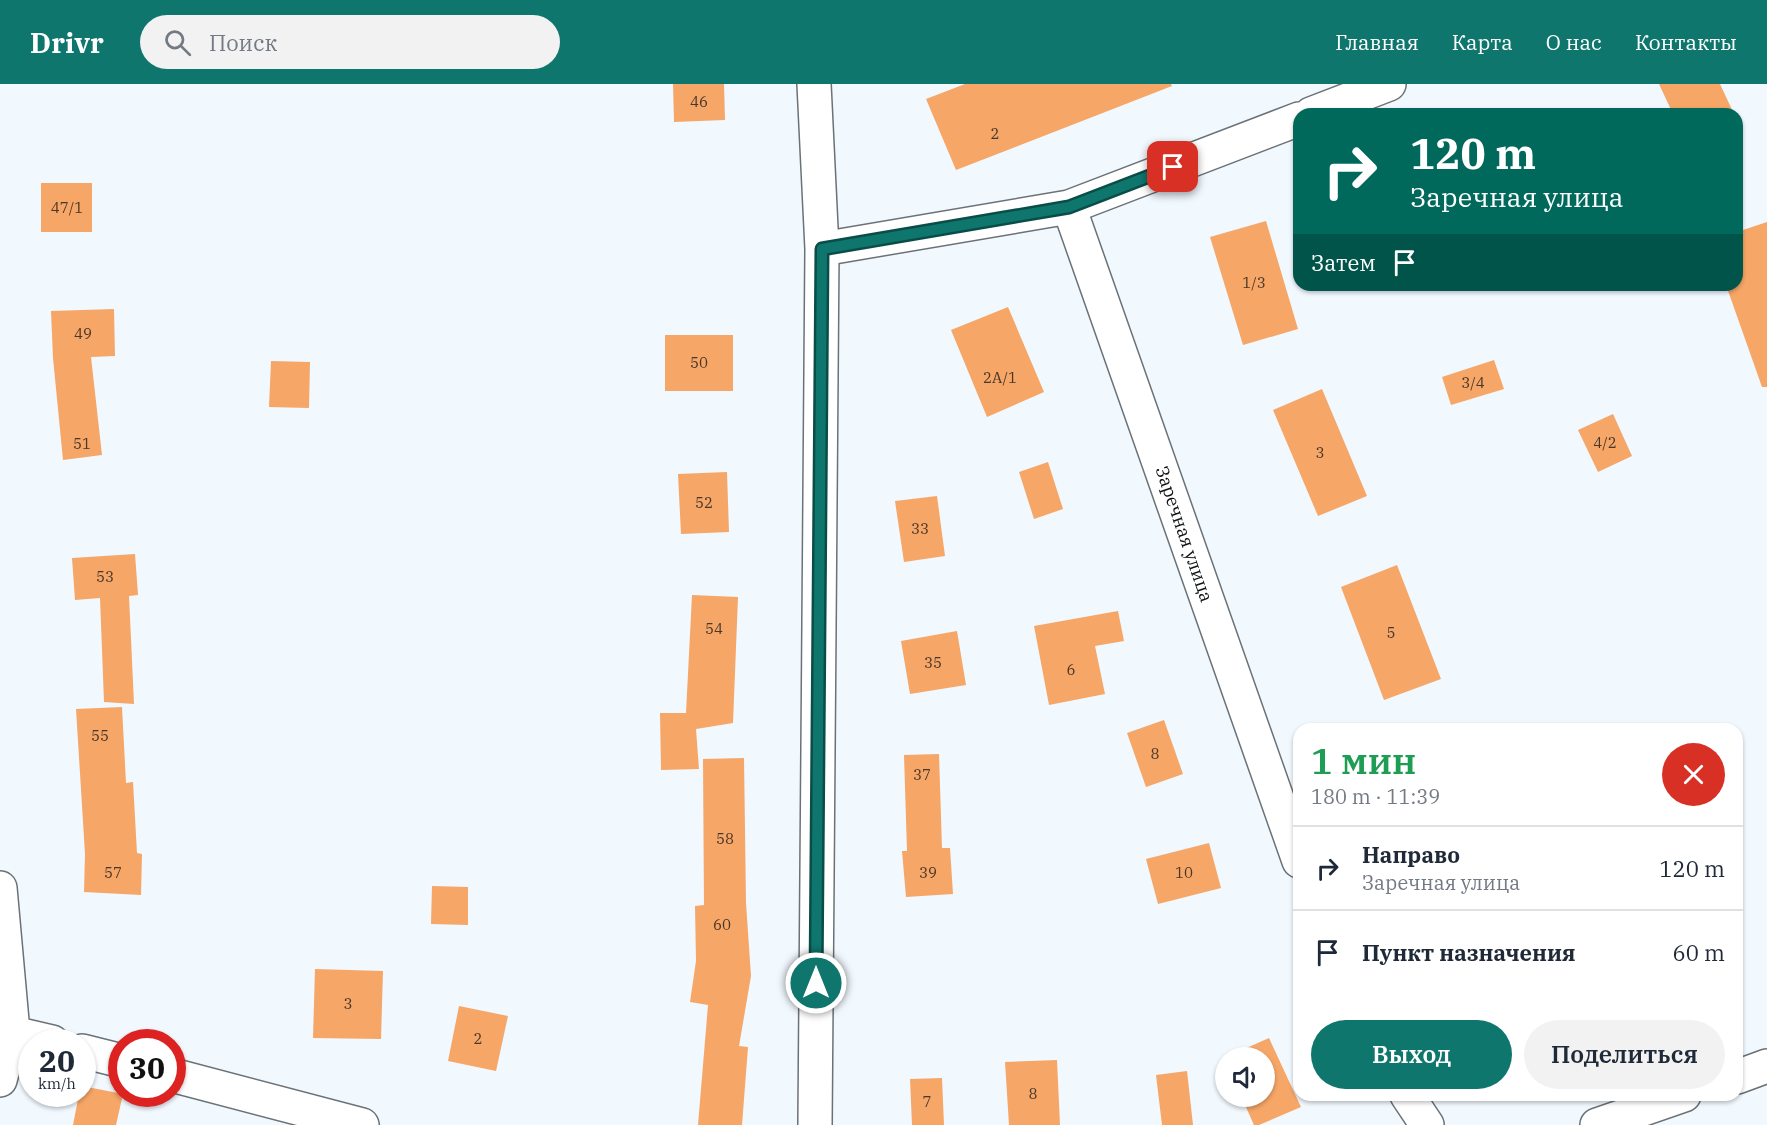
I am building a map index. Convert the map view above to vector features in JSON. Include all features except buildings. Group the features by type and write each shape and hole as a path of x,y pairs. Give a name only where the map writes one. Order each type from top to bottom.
{"street":[{"path":"814,84 822,249 814,1125"},
{"path":"1327,108 1389,84"},
{"path":"822,249 1069,207 1293,120"},
{"name":"Заречная улица","path":"1069,207 1293,844"},
{"path":"0,888 7,1031 0,1080"},
{"path":"1743,1075 1767,1066"},
{"path":"186,1079 362,1125"},
{"path":"1411,1101 1427,1125"},
{"path":"1597,1125 1667,1101"}],"route":[{"path":"816,983 822,249 1069,207 1173,167"}]}
